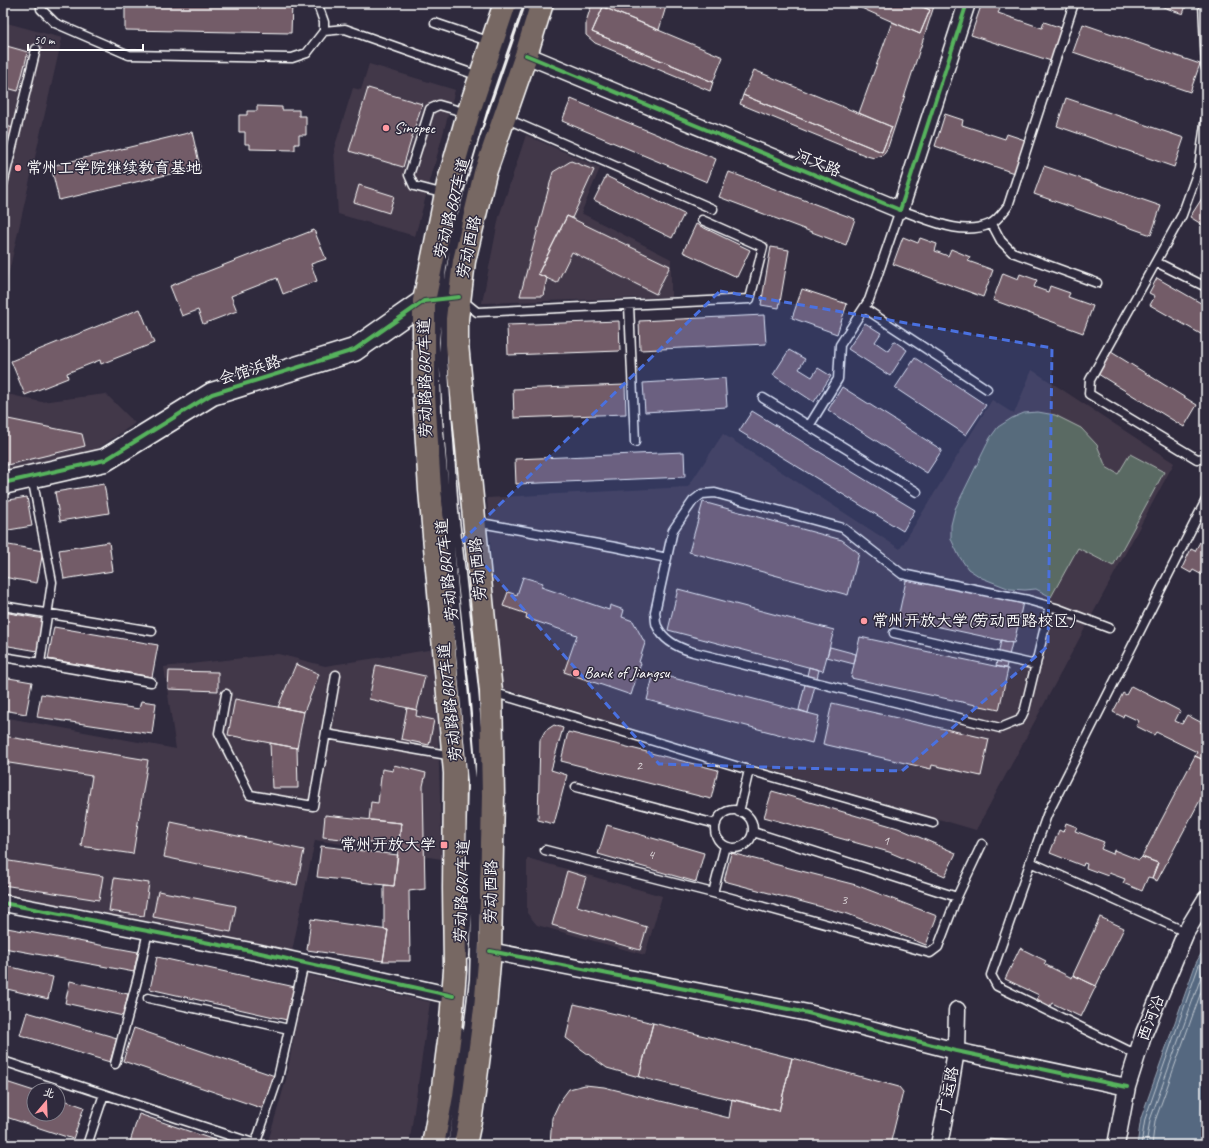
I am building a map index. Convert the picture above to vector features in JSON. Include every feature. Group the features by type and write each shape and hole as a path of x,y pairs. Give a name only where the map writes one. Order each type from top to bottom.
{"main road":[{"name":"劳动西路","path":"433,1145 457,1005 454,888 455,773 443,647 424,395 442,299 446,194 468,114 505,3"},
{"name":"劳动西路","path":"442,299 464,261 485,173 526,55 542,3"},
{"name":"劳动西路","path":"442,299 457,319 457,344 491,692 493,795 490,951 483,1024 466,1145"}],"street":[{"path":"900,210 967,3"},
{"name":"河文路","path":"526,55 900,210"},
{"name":"会馆浜路","path":"3,483 105,460 212,394 354,350 442,299"},
{"name":"西河沿","path":"1116,1145 1126,1087 1144,1033 1186,932 1206,899"},
{"path":"3,903 256,952 304,963 457,1005"},
{"path":"490,951 808,1013 956,1051 1126,1087"},
{"name":"广运路","path":"939,1145 956,1051 957,1010"}],"lane":[{"path":"41,3 41,9 55,23 129,55 292,58 307,53 324,31 324,22 319,8 315,3"},
{"name":"劳动路路BRT车道","path":"465,960 469,896 472,782 437,409 435,342 442,299 442,268 458,192 484,105 520,3"},
{"name":"劳动路BRT车道","path":"452,1145 460,1098 474,979 480,763 474,690 454,511 443,357 442,299 457,231 484,139 531,3"},
{"path":"809,426 838,379 840,345 869,300 900,210 951,227 971,230 992,224 1008,206 1074,3"},
{"path":"1203,3 1206,68"},
{"path":"435,23 491,42"},
{"path":"324,31 345,29 480,77"},
{"path":"3,184 36,49"},
{"path":"446,194 414,186 409,175 430,109 439,105 468,114"},
{"path":"1206,116 1198,173 1182,215 1090,380 1089,394 1197,459 1206,458"},
{"path":"504,118 713,209"},
{"path":"1198,173 1206,177"},
{"path":"442,299 477,312 750,299 763,247 702,220"},
{"path":"992,224 1001,241 1012,252 1097,283"},
{"path":"1156,262 1206,287"},
{"path":"629,305 635,442"},
{"path":"864,308 986,389"},
{"path":"763,398 917,492"},
{"path":"32,477 52,582 40,663"},
{"path":"1050,606 1025,710 1020,720 1000,728 681,648 666,639 657,626 655,612 673,530 693,500 702,494 715,493 843,528 902,574 1028,600 1050,606 1109,628"},
{"path":"1137,1055 997,986 991,975 1047,816 1206,500"},
{"path":"474,522 615,547 667,558"},
{"path":"3,606 152,631"},
{"path":"894,633 1036,665"},
{"path":"3,657 151,682"},
{"path":"226,694 219,733 250,795 313,806 336,675"},
{"path":"491,692 749,770 933,823"},
{"path":"326,734 454,756"},
{"path":"739,812 749,770"},
{"path":"576,787 716,824"},
{"path":"729,811 739,812 746,815 750,820 753,832 751,838 743,846 731,848 720,842 716,836 716,824 718,818 723,814 729,811"},
{"path":"753,832 958,897"},
{"path":"545,850 713,893 930,952 938,947 958,897 982,844"},
{"path":"713,893 725,846"},
{"path":"1030,862 1186,932"},
{"path":"115,1064 138,977 148,931"},
{"path":"3,1061 255,1144 278,1078 304,963"},
{"path":"148,998 289,1029"},
{"path":"444,1145 459,1059 457,1005"},
{"path":"87,1145 104,1094"},
{"path":"3,1142 12,1145"}],"highlighted area":[{"path":"720,291 1052,348 1048,646 902,771 659,764 463,540"}],"shaded area":[{"name":"常州工学院继续教育基地","path":"3,22 62,38 3,298"},
{"path":"369,64 455,90 415,236 338,214 334,149 353,88 361,90"},
{"path":"526,135 600,168 581,213 671,259 671,297 482,303 499,217"},
{"name":"常州开放大学(劳动西路校区)","path":"1032,370 1174,463 976,830 630,728 501,688 487,498 688,487 723,434 900,549 992,400 1014,414"},
{"path":"3,393 41,402 106,394 135,423 96,450 3,471"},
{"path":"435,649 442,859 315,840 292,951 3,894 3,717 176,749 164,667 278,654 325,666"},
{"path":"527,858 662,896 645,955 537,925 527,913"},
{"path":"305,974 430,1002 409,1145 267,1145 286,1080"}],"green space":[{"path":"1038,412 1055,415 1081,428 1097,445 1106,467 1118,474 1130,454 1164,472 1113,566 1078,548 1051,597 1036,589 1010,589 982,578 968,569 959,556 951,539 951,525 955,509 990,438 998,427 1012,418 1024,413"}],"water":[{"path":"1206,945 1206,1145 1137,1145 1141,1118 1196,963"}],"building":[{"path":"125,3 292,3 291,33 125,30"},
{"path":"592,3 667,3 659,30 603,7 592,32 713,82 710,91 595,43 586,35 586,22"},
{"path":"850,3 913,3 930,10 920,34"},
{"path":"913,3 935,3 888,147 883,155 874,158 867,156 740,104 743,95 882,152 892,127 859,113 892,22 920,34 930,10"},
{"path":"982,3 1000,9 998,13 1042,28 1044,22 1062,28 1051,61 971,35"},
{"path":"1152,3 1187,3 1183,14"},
{"path":"603,7 723,57 713,82 592,32"},
{"path":"1083,24 1200,64 1190,92 1073,52"},
{"path":"3,45 28,52 18,91 3,87"},
{"path":"754,70 892,127 882,152 743,95"},
{"name":"Sinopec","path":"368,88 422,104 403,167 349,151"},
{"path":"1066,98 1184,138 1174,167 1057,126"},
{"path":"571,99 716,159 707,182 562,121"},
{"path":"257,106 282,107 282,110 299,110 299,116 306,116 306,135 299,135 299,144 295,144 295,150 250,149 250,144 245,144 245,132 239,132 239,115 247,115 247,111 257,111"},
{"path":"945,114 963,120 962,125 1005,139 1007,134 1025,140 1014,173 935,146"},
{"path":"3,125 13,128 3,170"},
{"path":"192,132 200,167 59,200 51,166"},
{"path":"571,161 594,170 572,218 567,216 538,274 547,278 543,296 520,296 553,172"},
{"path":"1044,166 1161,206 1151,235 1034,194"},
{"path":"729,172 855,219 846,245 719,197"},
{"path":"606,176 684,214 672,238 594,200"},
{"path":"359,185 394,196 389,213 354,202"},
{"path":"1206,192 1206,227 1190,217"},
{"path":"567,216 670,266 656,294 572,252 557,283 538,274"},
{"path":"696,224 750,250 737,277 683,252"},
{"path":"314,230 326,259 311,264 317,281 283,294 277,278 231,296 237,311 203,324 198,310 182,316 170,286"},
{"path":"903,237 918,243 920,238 937,244 935,251 948,256 951,249 970,257 968,261 993,270 983,297 893,264"},
{"path":"771,247 789,250 779,308 761,305"},
{"path":"1003,273 1018,279 1020,274 1037,280 1034,287 1048,292 1050,286 1070,293 1068,297 1093,306 1083,333 993,300"},
{"path":"1157,278 1206,306 1206,337 1150,305 1155,296 1149,293"},
{"path":"802,289 847,304 837,334 792,318"},
{"path":"140,309 154,343 101,364 100,360 67,373 68,378 25,395 11,361"},
{"path":"764,315 766,344 640,350 639,321"},
{"path":"619,321 620,351 508,355 507,325"},
{"path":"865,323 881,333 875,342 888,351 894,341 907,350 890,376 848,349"},
{"path":"789,350 805,359 799,369 812,377 818,368 831,376 814,402 773,375"},
{"path":"1111,352 1197,405 1184,427 1098,374"},
{"path":"915,358 986,405 966,435 895,388"},
{"path":"725,378 727,407 645,412 643,383"},
{"path":"625,385 626,414 514,418 513,389"},
{"path":"842,387 942,450 927,473 828,410"},
{"path":"752,411 915,510 903,531 739,431"},
{"path":"3,418 82,434 85,446 3,466"},
{"path":"684,452 685,477 516,484 515,459"},
{"path":"104,484 109,513 60,521 55,492"},
{"path":"27,497 32,526 3,531 3,501"},
{"path":"703,502 842,540 859,553 848,595 689,552"},
{"path":"109,542 113,571 64,579 59,550"},
{"path":"1200,542 1206,545 1206,577 1193,570 1191,573 1182,568 1191,549 1195,551"},
{"path":"3,544 43,551 37,583 3,577"},
{"path":"907,576 1023,602 1014,643 898,618"},
{"path":"523,577 543,583 541,587 609,610 610,605 624,610 622,617 633,621 645,643 639,662 641,663 631,695 564,672 577,635 526,618 527,614 503,606 508,592 517,595"},
{"path":"678,589 834,630 823,671 668,630"},
{"path":"3,612 43,619 38,651 3,645"},
{"path":"54,627 158,645 152,677 48,659"},
{"path":"860,637 1008,669 999,710 851,678"},
{"path":"1001,640 1012,643 1006,668 996,666"},
{"path":"830,647 856,654 854,664 827,657"},
{"path":"296,664 319,674 304,712 278,707"},
{"path":"376,665 425,676 417,710 369,699"},
{"path":"809,667 819,670 808,713 799,710"},
{"path":"169,671 218,672 218,691 168,689"},
{"path":"654,673 819,716 812,743 647,700"},
{"path":"3,677 32,682 26,714 3,710"},
{"path":"1131,686 1180,711 1175,721 1182,724 1187,715 1206,725 1206,761 1195,756 1197,752 1156,732 1154,735 1136,726 1139,721 1124,714 1123,717 1113,712 1123,693 1126,695"},
{"path":"41,694 139,709 141,701 156,703 152,734 37,717"},
{"path":"235,699 304,712 297,748 228,735"},
{"path":"832,703 989,739 981,776 932,765 931,769 823,744"},
{"path":"407,708 417,710 416,716 434,720 429,745 401,739"},
{"path":"554,725 563,728 551,770 567,775 554,824 538,820 540,740 545,731"},
{"path":"568,732 718,770 711,799 561,761"},
{"path":"3,736 148,760 133,854 81,846 92,776 3,762"},
{"path":"270,743 297,748 298,788 272,788"},
{"path":"1195,756 1206,761 1206,789 1157,881 1152,878 1158,863 1142,857"},
{"path":"394,765 426,773 423,786 425,889 409,891 410,961 383,961 388,930 384,930 384,885 394,886 401,823 369,820 371,802 378,803 382,769 393,771"},
{"path":"772,791 898,828 956,853 945,876 889,852 764,817"},
{"path":"325,815 401,823 399,845 323,837"},
{"path":"171,822 304,850 297,885 164,857"},
{"path":"1066,823 1077,827 1075,831 1104,842 1101,849 1113,854 1114,850 1139,860 1142,857 1158,863 1152,878 1148,877 1142,891 1123,883 1125,879 1109,873 1108,876 1086,868 1087,864 1084,863 1083,866 1050,853 1059,830 1063,832"},
{"path":"607,825 704,853 696,882 598,854"},
{"path":"321,846 398,855 394,886 317,877"},
{"path":"731,853 856,885 937,916 926,945 848,914 724,881"},
{"path":"3,860 103,876 99,900 3,885"},
{"path":"567,871 586,877 577,906 647,927 640,950 552,925"},
{"path":"114,878 149,883 144,916 109,911"},
{"path":"158,891 236,906 231,932 153,917"},
{"path":"1100,917 1124,928 1096,986 1073,975"},
{"path":"311,919 388,930 383,961 307,950"},
{"path":"7,928 138,952 134,972 4,948"},
{"path":"1020,948 1046,961 1044,964 1072,978 1073,975 1096,986 1081,1017 1052,1003 1050,1006 1037,999 1039,995 1005,979"},
{"path":"157,957 295,987 287,1020 150,989"},
{"path":"3,965 53,977 48,999 3,988"},
{"path":"70,981 128,994 123,1016 65,1003"},
{"path":"574,1004 653,1023 639,1077 607,1068 566,1038"},
{"path":"27,1012 117,1038 110,1062 20,1035"},
{"path":"653,1023 792,1058 779,1111 639,1077"},
{"path":"134,1028 275,1076 264,1109 123,1061"},
{"path":"792,1058 899,1087 903,1092 890,1145 550,1145 552,1118 560,1101 569,1089 585,1085 604,1087 729,1118 732,1099 779,1111"},
{"path":"3,1081 26,1088 26,1122 66,1122 66,1101 84,1107 73,1139 3,1116"},
{"path":"139,1114 229,1145 129,1145"},
{"path":"986,1139 1003,1140 1023,1145 977,1145"}],"ferry route":[{"path":"1198,1145 1206,1118"}],"cycle path":[{"path":"526,55 900,210 967,3"},
{"path":"3,483 105,460 212,394 354,350 424,301 459,297"},
{"path":"3,903 256,952 453,996"},
{"path":"490,951 808,1013 956,1051 1127,1087"}],"place":[{"name":"Sinopec","path":"386,128"},
{"name":"常州工学院继续教育基地","path":"18,168"},
{"name":"常州开放大学(劳动西路校区)","path":"864,621"},
{"name":"Bank of Jiangsu","path":"576,673"},
{"name":"常州开放大学","path":"444,845"}]}
